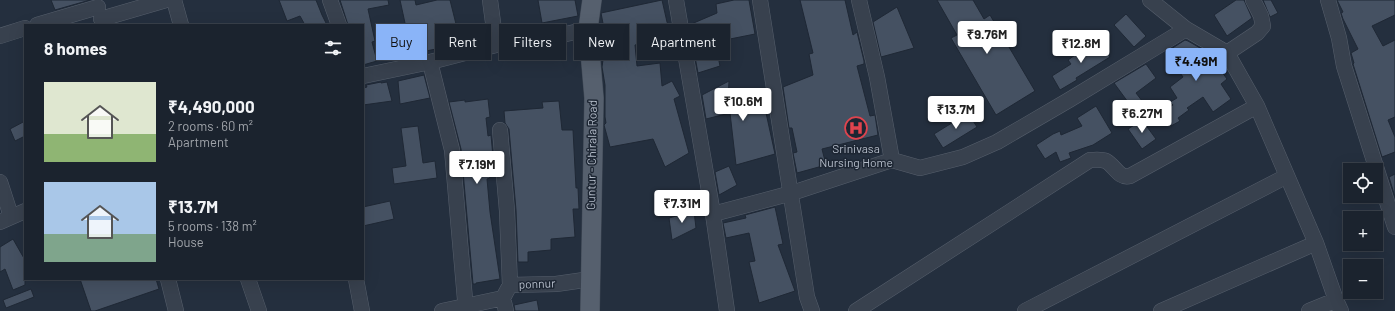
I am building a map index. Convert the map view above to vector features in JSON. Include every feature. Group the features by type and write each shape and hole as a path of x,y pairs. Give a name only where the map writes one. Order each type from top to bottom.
{"main road":[{"name":"Guntur - Chirala Road","path":"589,24 592,0"},
{"name":"Guntur - Chirala Road","path":"590,311 594,98 591,60"}],"street":[{"path":"42,24 166,0"},
{"path":"174,0 181,24"},
{"path":"330,0 339,24"},
{"path":"490,0 496,45"},
{"path":"676,0 713,214 727,311"},
{"path":"760,0 792,193 807,297 812,311"},
{"path":"859,0 877,77 892,160"},
{"path":"1150,0 1186,29 1227,53 1257,106 1286,176 1316,242 1338,305 1309,311"},
{"path":"1227,53 1257,33 1263,26 1263,22 1253,0"},
{"path":"1328,0 1344,66 1395,228"},
{"path":"0,36 24,28"},
{"path":"713,214 792,193 892,160 920,168 963,157 997,142 1186,29"},
{"path":"364,76 430,62 496,45 531,42 574,32"},
{"path":"430,62 452,150 466,308"},
{"path":"856,311 1090,160 1098,159 1106,161 1122,176 1130,176 1257,106"},
{"path":"500,130 507,211 506,298"},
{"path":"1025,311 1286,176"},
{"path":"0,182 12,216"},
{"path":"1161,311 1316,242"},
{"name":"ponnur","path":"442,311 466,308 556,284 591,279"},
{"path":"168,280 176,311"},
{"path":"248,280 260,311"},
{"path":"356,280 362,311"}],"building":[{"path":"51,0 90,0 55,10"},
{"path":"279,0 316,0 326,24 304,24 300,16 287,21"},
{"path":"340,0 388,0 389,5 368,9 375,41 372,42 377,61 364,65 364,24 348,24"},
{"path":"400,0 415,0 416,5 437,0 450,0 456,24 435,24 435,49 427,51 427,24 405,24"},
{"path":"538,0 575,0 578,16 542,23"},
{"path":"662,0 668,24 637,24 637,44 635,45 637,66 660,63 662,86 672,81 680,96 674,99 689,153 665,167 653,139 610,147 604,125 606,123 605,85 602,67 603,60 629,60 629,24 603,24 601,13"},
{"path":"734,0 749,0 755,34 730,39 730,24 691,24 717,13 716,4"},
{"path":"800,0 845,0 853,35 857,32 864,64 857,66 870,116 875,115 878,135 822,149 826,165 797,173 793,153 797,152 792,128 789,128 783,87 813,75 809,54 813,53"},
{"path":"937,0 973,0 984,19 990,15 1035,91 996,115 951,38 957,35"},
{"path":"1236,0 1244,0 1252,18 1227,36 1214,15"},
{"path":"1263,0 1271,0 1278,13 1270,17"},
{"path":"1337,0 1395,0 1395,15 1372,26 1383,46 1395,40 1395,117 1388,120 1395,137 1395,152 1382,157 1353,64 1351,53 1358,49 1343,19 1341,13 1343,12"},
{"path":"897,7 914,48 881,57 873,22"},
{"path":"1126,14 1146,36 1134,47 1114,25"},
{"path":"1098,39 1110,57 1076,78 1077,80 1060,90 1052,76 1071,64 1068,60"},
{"path":"1185,40 1214,56 1212,58 1227,79 1221,84 1231,99 1213,112 1203,97 1187,108 1189,110 1178,118 1180,121 1171,126 1162,111 1173,105 1170,102 1177,98 1170,87 1183,77 1178,70 1182,67 1171,49"},
{"path":"696,60 719,60 720,66 698,73"},
{"path":"1146,64 1156,78 1136,93 1146,106 1136,113 1114,83"},
{"path":"424,75 430,98 400,104 398,81"},
{"path":"729,81 728,100 761,90 775,154 736,165 730,113 706,119 702,95"},
{"path":"387,82 392,101 364,105 364,88 367,87 366,85"},
{"path":"488,99 490,117 486,118 488,136 491,135 493,157 487,158 490,178 487,179 490,212 500,279 473,284 461,149 449,102 465,100 465,102"},
{"path":"559,101 562,130 573,130 576,188 578,188 579,209 573,209 575,237 551,239 551,250 528,252 528,262 518,262 516,210 509,129 505,123 504,111 543,108 542,102"},
{"path":"1096,106 1112,133 1093,145 1069,153 1071,158 1060,162 1056,152 1045,159 1036,145 1060,131 1061,135 1082,126 1077,118"},
{"path":"968,113 977,127 943,148 934,134"},
{"path":"1142,120 1156,139 1142,149 1128,129"},
{"path":"24,122 24,136 15,141 10,129"},
{"path":"418,126 423,163 435,161 437,178 394,184 392,168 406,166 401,128"},
{"path":"729,166 737,185 719,195 715,172"},
{"path":"1395,174 1395,197 1389,177"},
{"path":"390,201 394,219 364,226 364,207"},
{"path":"775,207 783,244 778,245 795,291 759,303 749,262 755,261 749,233 726,238 723,223 746,218 745,215"},
{"path":"694,211 696,228 672,240 669,218"},
{"path":"13,239 24,258 25,285 13,290 5,269 0,272 0,247"},
{"path":"80,280 156,280 159,289 95,311 91,311"},
{"path":"31,289 34,297 6,308 3,300"},
{"path":"537,300 539,311 515,311 514,305"}],"place":[{"name":"Srinivasa Nursing Home","path":"856,128"}]}
